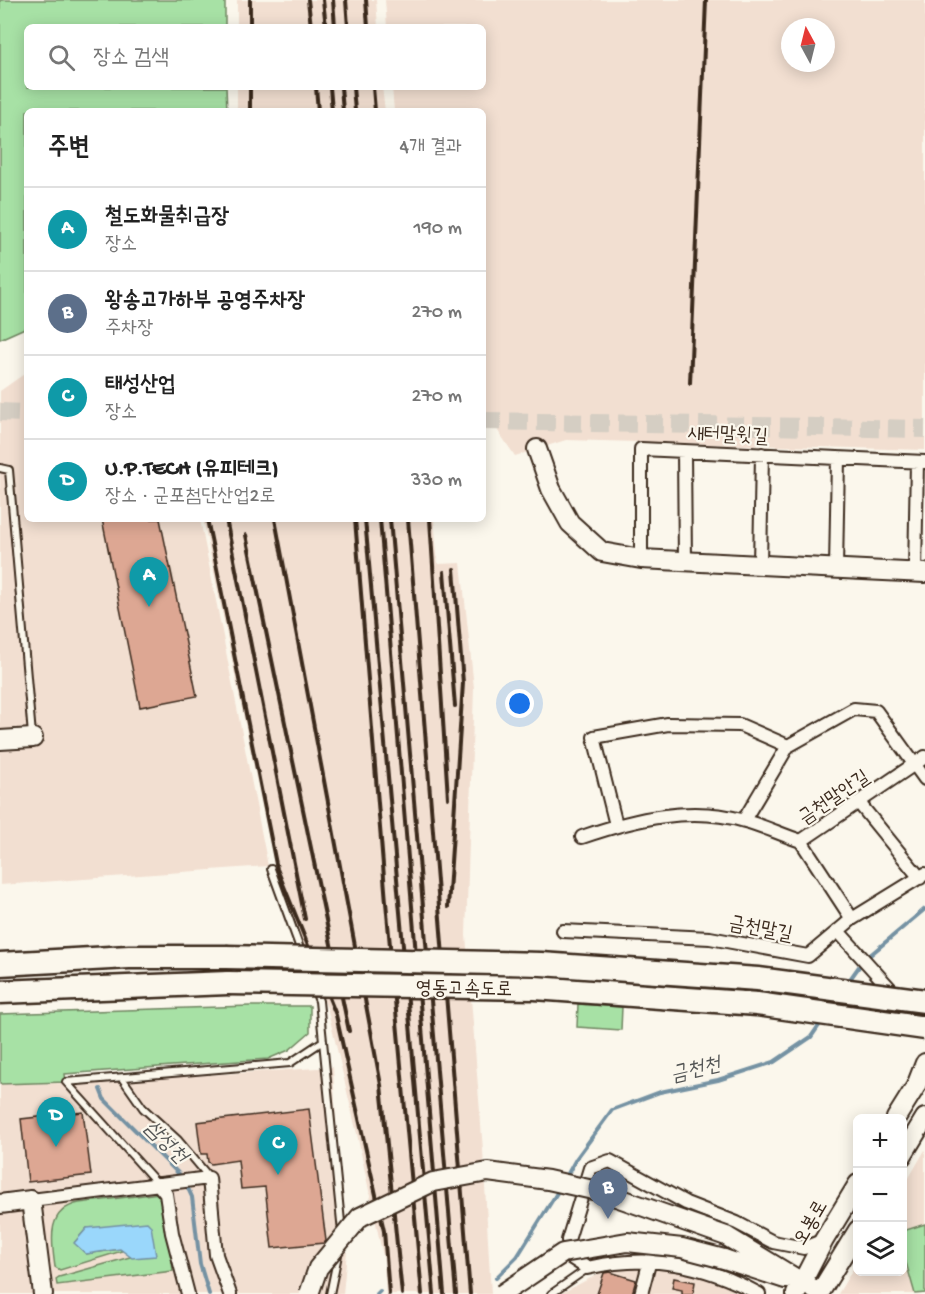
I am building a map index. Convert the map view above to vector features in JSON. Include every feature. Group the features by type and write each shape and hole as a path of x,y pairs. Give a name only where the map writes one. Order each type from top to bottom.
{"highway":[{"name":"영동고속도로","path":"0,964 129,957 541,964 758,979 925,1001"},
{"name":"영동고속도로","path":"0,992 228,984 535,988 757,1004 925,1028"}],"street":[{"path":"537,449 551,489 570,523 602,552 641,559 920,573 921,462"},
{"name":"새터말윗길","path":"641,559 641,449 921,462"},
{"path":"684,451 685,561"},
{"path":"760,565 762,454"},
{"path":"836,569 838,458"},
{"path":"744,820 788,746 854,709 876,711 925,779"},
{"path":"616,825 594,737 668,724 741,725 788,746"},
{"path":"0,740 33,738"},
{"name":"금천말안길","path":"582,837 616,825 648,818 681,814 710,814 744,820 801,841 859,804 925,757"},
{"path":"859,804 922,876"},
{"path":"801,841 852,919"},
{"name":"금천말길","path":"563,931 710,938 808,956 852,919 922,876"},
{"path":"838,932 925,1028"},
{"path":"899,1114 916,1086 925,1063"},
{"path":"907,1149 925,1118"},
{"path":"759,1294 741,1284 679,1264 650,1260 610,1263 587,1268 570,1257 568,1240 590,1168 610,1161 686,1203 737,1223 773,1242 804,1248 824,1240"},
{"path":"309,1294 318,1269 360,1217 433,1182 488,1172 548,1180 602,1192 726,1236 799,1289"},
{"path":"0,1204 209,1178 216,1255 230,1294"},
{"path":"158,1184 166,1194 172,1233 188,1294"},
{"name":"오봉로","path":"799,1289 824,1240 853,1192"},
{"path":"31,1200 43,1294"},
{"path":"502,1294 564,1253 627,1242 682,1248 724,1259 799,1289 819,1294 853,1238"},
{"path":"641,1294 650,1260"}],"lane":[{"path":"0,468 9,470 33,738"},
{"path":"271,869 307,968"},
{"path":"311,979 319,1000 342,1231 330,1294"},
{"path":"158,1184 66,1082 290,1063 323,1041"},
{"path":"122,1078 143,1108 178,1140 209,1178"},
{"path":"551,1294 587,1268"}],"shaded area":[{"path":"237,0 376,0 378,24 237,24"},
{"path":"385,0 925,0 925,450 566,440 515,456 486,413 486,108 394,108 392,90 486,90 486,24 387,24"},
{"path":"237,90 382,90 385,108 237,108"},
{"path":"24,374 24,522 201,522 268,866 0,885 0,391"},
{"path":"204,522 434,522 438,564 461,563 474,688 466,935 483,1150 491,1294 386,1294 384,1261 328,1011 275,869"},
{"path":"333,1067 337,1140 348,1241 343,1294 0,1294 0,1084 78,1083"},
{"path":"925,1150 925,1294 838,1294 853,1269 853,1276 907,1276 907,1181"},
{"path":"654,1266 706,1277 741,1294 560,1294 604,1271"}],"green space":[{"path":"0,0 225,0 225,24 24,24 24,90 226,90 227,108 24,108 24,328 0,339"},
{"path":"578,1004 622,1007 621,1030 577,1027"},
{"path":"310,1006 310,1032 289,1050 268,1059 65,1074 66,1082 0,1084 0,1014"},
{"path":"160,1193 164,1197 173,1271 57,1285 56,1279 59,1277 130,1257 156,1255 87,1228 75,1242 86,1254 120,1249 122,1251 60,1270 55,1267 52,1238 60,1213 79,1203"},
{"path":"925,1224 925,1293 915,1294 907,1266 907,1230"}],"water":[{"path":"147,1222 151,1226 156,1256 132,1258 120,1249 86,1254 74,1243 87,1228"}],"building":[{"path":"103,522 161,522 197,696 140,707"},
{"path":"309,1109 326,1241 272,1248 265,1187 241,1189 238,1160 211,1164 208,1162 207,1154 201,1154 197,1122"},
{"path":"83,1112 91,1175 28,1182 21,1119"},
{"path":"610,1272 636,1280 632,1294 597,1294 604,1273"},
{"path":"674,1278 695,1282 693,1294 682,1294 682,1290 672,1288"}],"waterway":[{"name":"금천천","path":"848,982 863,961 925,909"},
{"name":"금천천","path":"565,1179 576,1159 612,1110 660,1092 718,1080 774,1062 811,1037 822,1021"},
{"name":"삼성천","path":"100,1089 104,1099 182,1177"},
{"name":"삼성천","path":"186,1184 192,1197 200,1264 209,1294"},
{"name":"금천천","path":"496,1278 517,1257 560,1188"},
{"name":"금천천","path":"377,1294 380,1291"}],"tunnel":[{"path":"0,412 24,413"},
{"path":"486,421 925,429"}],"railway":[{"path":"250,0 250,24"},
{"path":"308,0 311,24"},
{"path":"323,0 326,24"},
{"path":"333,0 335,24"},
{"path":"346,0 348,24"},
{"path":"366,0 368,24"},
{"path":"690,383 706,0"},
{"path":"250,90 250,108"},
{"path":"316,90 318,108"},
{"path":"330,90 332,108"},
{"path":"341,90 343,108"},
{"path":"353,90 355,108"},
{"path":"373,90 375,108"},
{"path":"208,522 277,869 336,1015 384,1231 389,1294"},
{"path":"227,522 305,919"},
{"path":"276,522 381,1085 402,1294"},
{"path":"355,522 386,902 422,1294"},
{"path":"365,522 434,1294"},
{"path":"380,522 444,1294"},
{"path":"390,522 456,1294"},
{"path":"408,522 470,1294"},
{"path":"430,522 448,798"},
{"path":"246,535 349,1031"},
{"path":"448,907 463,683 454,569"},
{"path":"444,572 455,706"}],"place":[{"name":"철도화물취급장","path":"149,607"},
{"name":"U.P.TECH (유피테크)","path":"56,1147"},
{"name":"태성산업","path":"278,1175"},
{"name":"왕송고가하부 공영주차장","path":"608,1219"}]}
